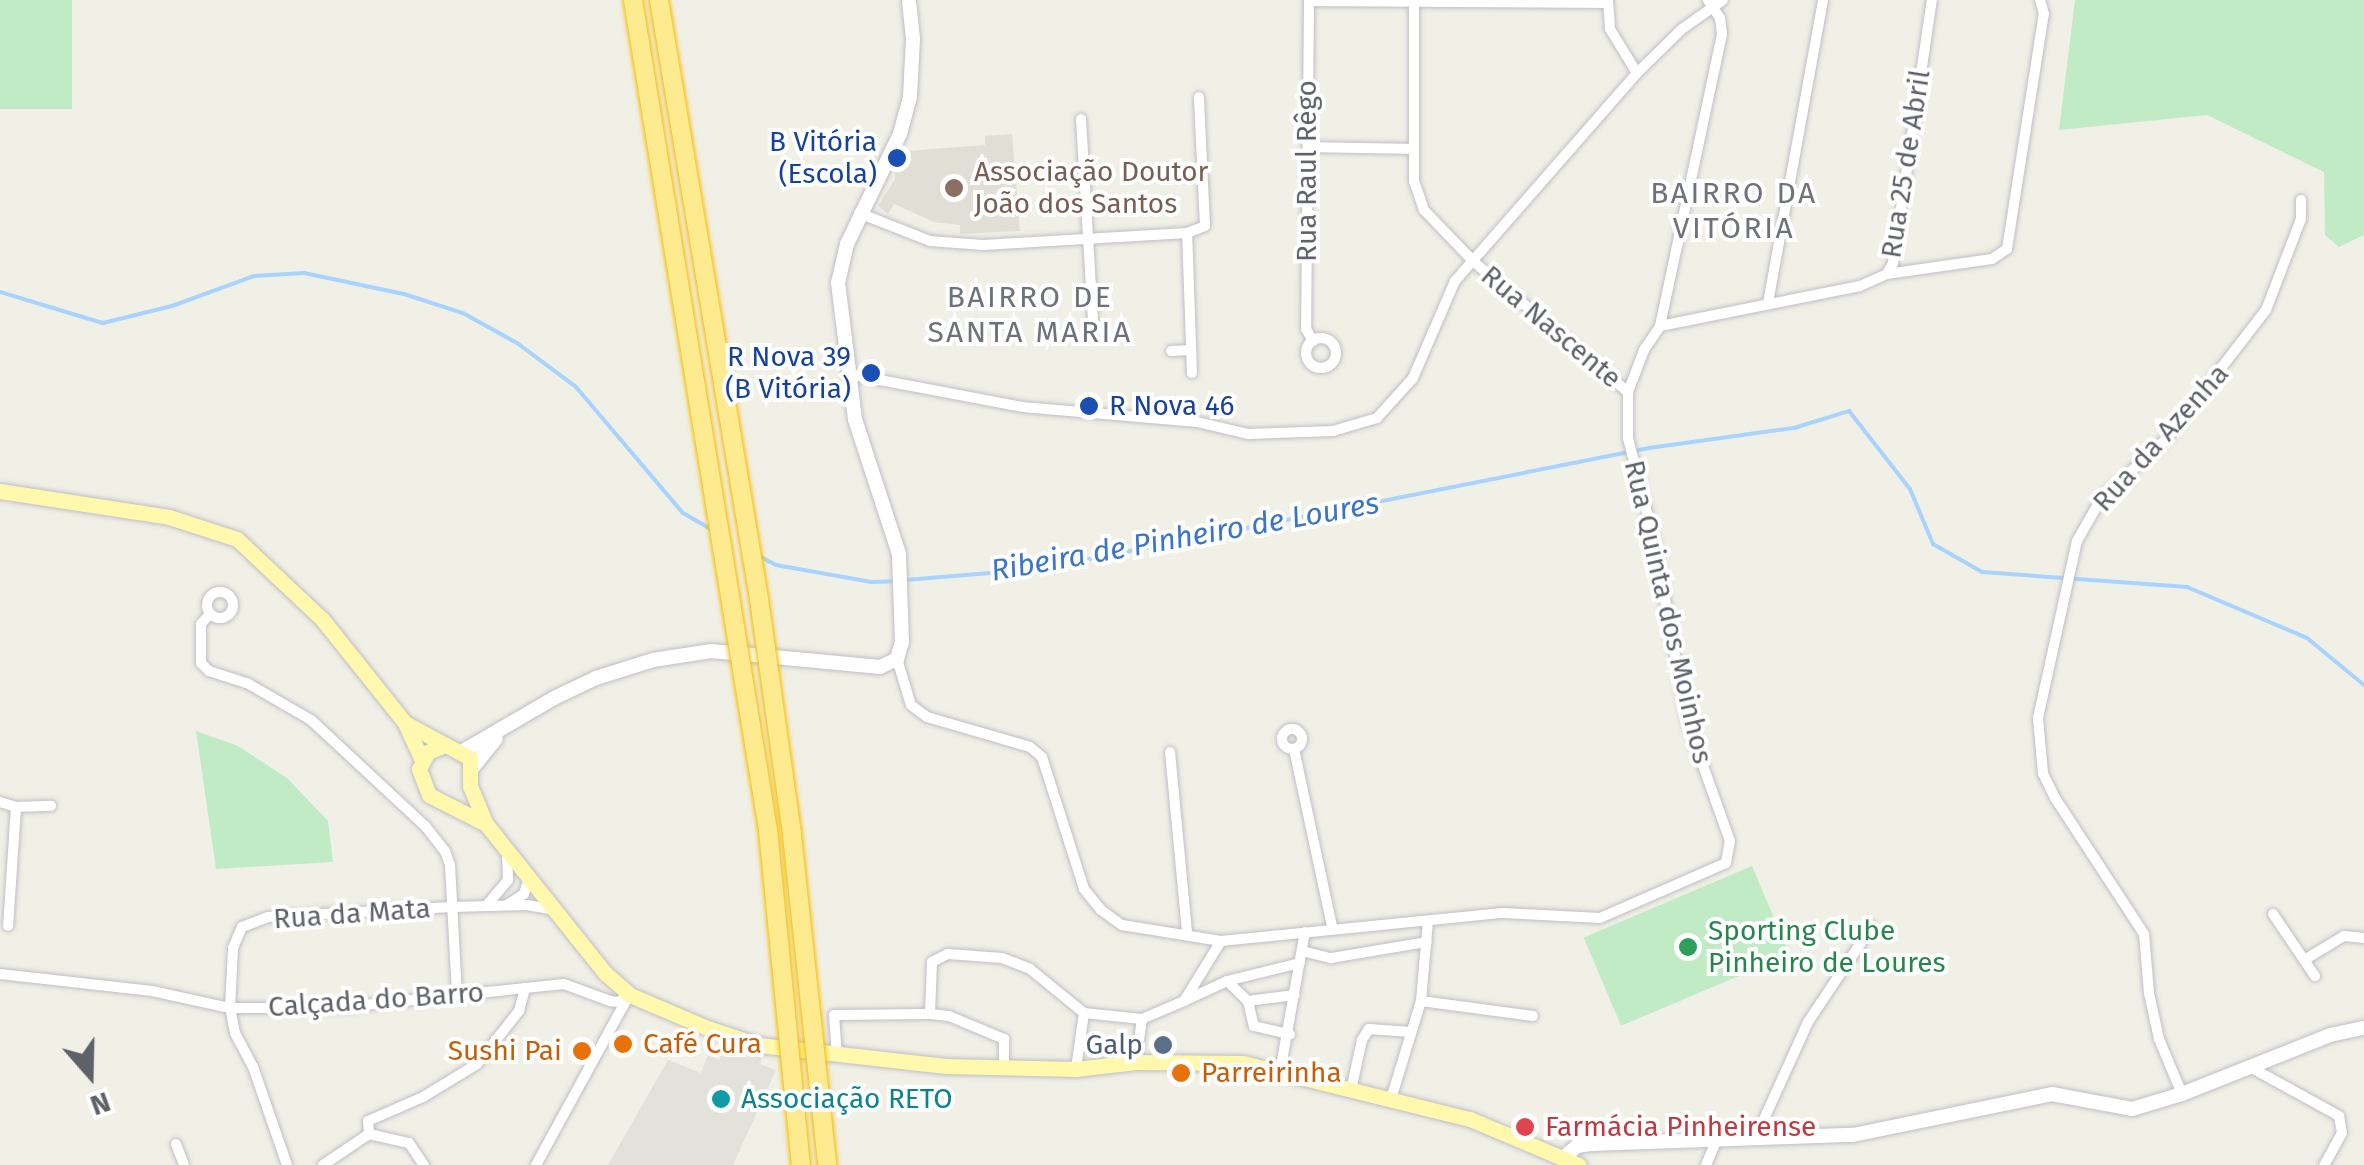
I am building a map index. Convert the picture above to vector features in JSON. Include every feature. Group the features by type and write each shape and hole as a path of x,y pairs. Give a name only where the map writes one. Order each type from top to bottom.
{"highway":[{"path":"633,0 768,830 801,1165"},
{"path":"659,0 764,639 792,835 827,1165"}],"main road":[{"path":"0,491 169,518 237,539 309,605 405,723 422,760 422,788 486,824"},
{"path":"405,723 445,746 463,751 473,767 470,786 486,824 605,973 630,995 741,1039 837,1056 1004,1067 1076,1069 1136,1062 1242,1062 1502,1128 1559,1159"},
{"path":"422,760 445,746"},
{"path":"447,801 470,786"}],"street":[{"path":"909,0 914,39 910,96 900,134 859,212 838,283 856,419 900,565 897,659 910,705 927,717 1030,748 1042,758 1084,889 1101,910 1122,925 1186,932 1221,941 1184,1001"},
{"path":"848,374 1022,408 1197,422 1272,436 1353,428 1376,418 1413,378 1455,281 1637,72 1710,3 1724,0"},
{"path":"1768,303 1823,0"},
{"name":"Rua 25 de Abril","path":"1660,326 1860,286 1886,274 1893,263 1932,0"},
{"path":"1886,274 1992,259 2007,249 2044,14 2040,0"},
{"path":"1309,1 1608,2 1610,30 1637,72"},
{"name":"Rua Raul Rêgo","path":"1309,1 1306,329 1313,341"},
{"name":"Rua Nascente","path":"1414,1 1414,181 1424,210 1474,262 1628,392"},
{"path":"1628,392 1644,350 1660,326 1722,34 1710,3"},
{"path":"859,212 930,241 983,245 1186,233 1206,226 1199,97"},
{"path":"1081,119 1093,323"},
{"path":"1308,147 1413,150"},
{"name":"Rua da Azenha","path":"2182,1094 2159,1039 2149,993 2144,934 2055,798 2043,773 2038,718 2077,541 2101,499 2167,438 2266,310 2301,220 2302,200"},
{"path":"1186,233 1192,373"},
{"path":"1171,351 1191,350"},
{"name":"Rua Quinta dos Moinhos","path":"1221,941 1332,926 1502,913 1600,918 1726,863 1730,842 1687,721 1656,548 1628,438 1628,392"},
{"path":"210,614 202,624 201,663 210,671 259,689 312,720 426,826 450,865 457,995"},
{"path":"463,751 499,734 554,698 596,678 654,660 712,650 880,667 897,659"},
{"path":"473,767 499,734"},
{"path":"1294,749 1332,926"},
{"path":"1170,752 1186,932"},
{"path":"0,802 16,807 51,806"},
{"path":"8,926 16,807"},
{"path":"486,906 508,880 507,849"},
{"path":"506,906 524,894 530,877"},
{"name":"Rua da Mata","path":"230,1008 233,948 242,927 253,920 452,907 556,910"},
{"path":"2274,914 2315,976"},
{"path":"1391,1099 1421,1000 1428,921"},
{"path":"1755,1139 1808,1022 1872,926"},
{"path":"1280,1072 1290,1034 1305,932"},
{"path":"2304,960 2344,936 2364,938"},
{"path":"930,1014 932,962 948,954 1002,958 1030,970 1084,1013 1142,1019 1230,980 1301,957 1331,958 1427,942"},
{"name":"Calçada do Barro","path":"0,974 152,991 230,1008 336,1008 564,984 618,1002 630,995"},
{"path":"1230,980 1248,1002 1254,1026 1290,1034"},
{"path":"369,1134 368,1121 423,1097 477,1064 519,1011 525,988"},
{"path":"536,1165 630,995"},
{"path":"1248,1002 1295,996"},
{"path":"1421,1000 1533,1016"},
{"path":"230,1008 235,1033 254,1066 288,1165"},
{"path":"1076,1069 1084,1013"},
{"path":"837,1056 834,1015 930,1014 950,1016 1004,1039 1004,1067"},
{"path":"1136,1062 1142,1019"},
{"path":"1559,1159 1577,1146 1591,1144 1853,1135 2052,1094 2080,1096 2132,1109 2182,1094 2330,1034 2364,1028"},
{"path":"1351,1090 1362,1040 1369,1029 1412,1032"},
{"path":"2250,1067 2340,1116 2342,1134 2324,1165"},
{"path":"323,1165 369,1134 409,1143 424,1165"},
{"path":"1706,1165 1716,1142"},
{"path":"176,1144 184,1165"}],"shaded area":[{"name":"Associação Doutor João dos Santos","path":"1012,134 1020,231 960,234 960,225 934,222 894,204 888,214 878,206 906,151 985,145 985,136"},
{"path":"724,1045 762,1058 760,1064 776,1070 733,1165 608,1165 668,1060 701,1073 708,1055 719,1060"}],"green space":[{"path":"0,0 72,0 72,109 0,109"},
{"path":"2075,0 2364,0 2364,235 2339,247 2325,235 2324,172 2207,115 2059,130"},
{"path":"196,731 238,746 287,778 328,821 333,862 216,869"},
{"name":"Sporting Clube Pinheiro de Loures","path":"1752,866 1790,954 1621,1026 1584,938"}],"waterway":[{"name":"Ribeira de Pinheiro de Loures","path":"0,292 103,323 172,306 254,276 304,273 404,294 463,313 517,343 576,387 683,513 711,529"},
{"name":"Ribeira de Pinheiro de Loures","path":"905,580 1040,569 1649,448 1794,428 1849,411 1910,489 1933,544 1982,572 2187,587 2307,638 2364,685"},
{"name":"Ribeira de Pinheiro de Loures","path":"759,556 776,565 871,582 896,581"}],"place":[{"name":"B Vitória (Escola)","path":"897,158"},
{"name":"Associação Doutor João dos Santos","path":"954,188"},
{"name":"R Nova 39 (B Vitória)","path":"871,373"},
{"name":"R Nova 46","path":"1089,406"},
{"name":"Sporting Clube Pinheiro de Loures","path":"1688,947"},
{"name":"Café Cura","path":"623,1044"},
{"name":"Galp","path":"1163,1045"},
{"name":"Sushi Pai","path":"582,1051"},
{"name":"Parreirinha","path":"1181,1073"},
{"name":"Associação RETO","path":"721,1099"},
{"name":"Farmácia Pinheirense","path":"1525,1127"}],"district":[{"name":"BAIRRO DA VITÓRIA","path":"1734,210"},
{"name":"BAIRRO DE SANTA MARIA","path":"1030,314"}]}
